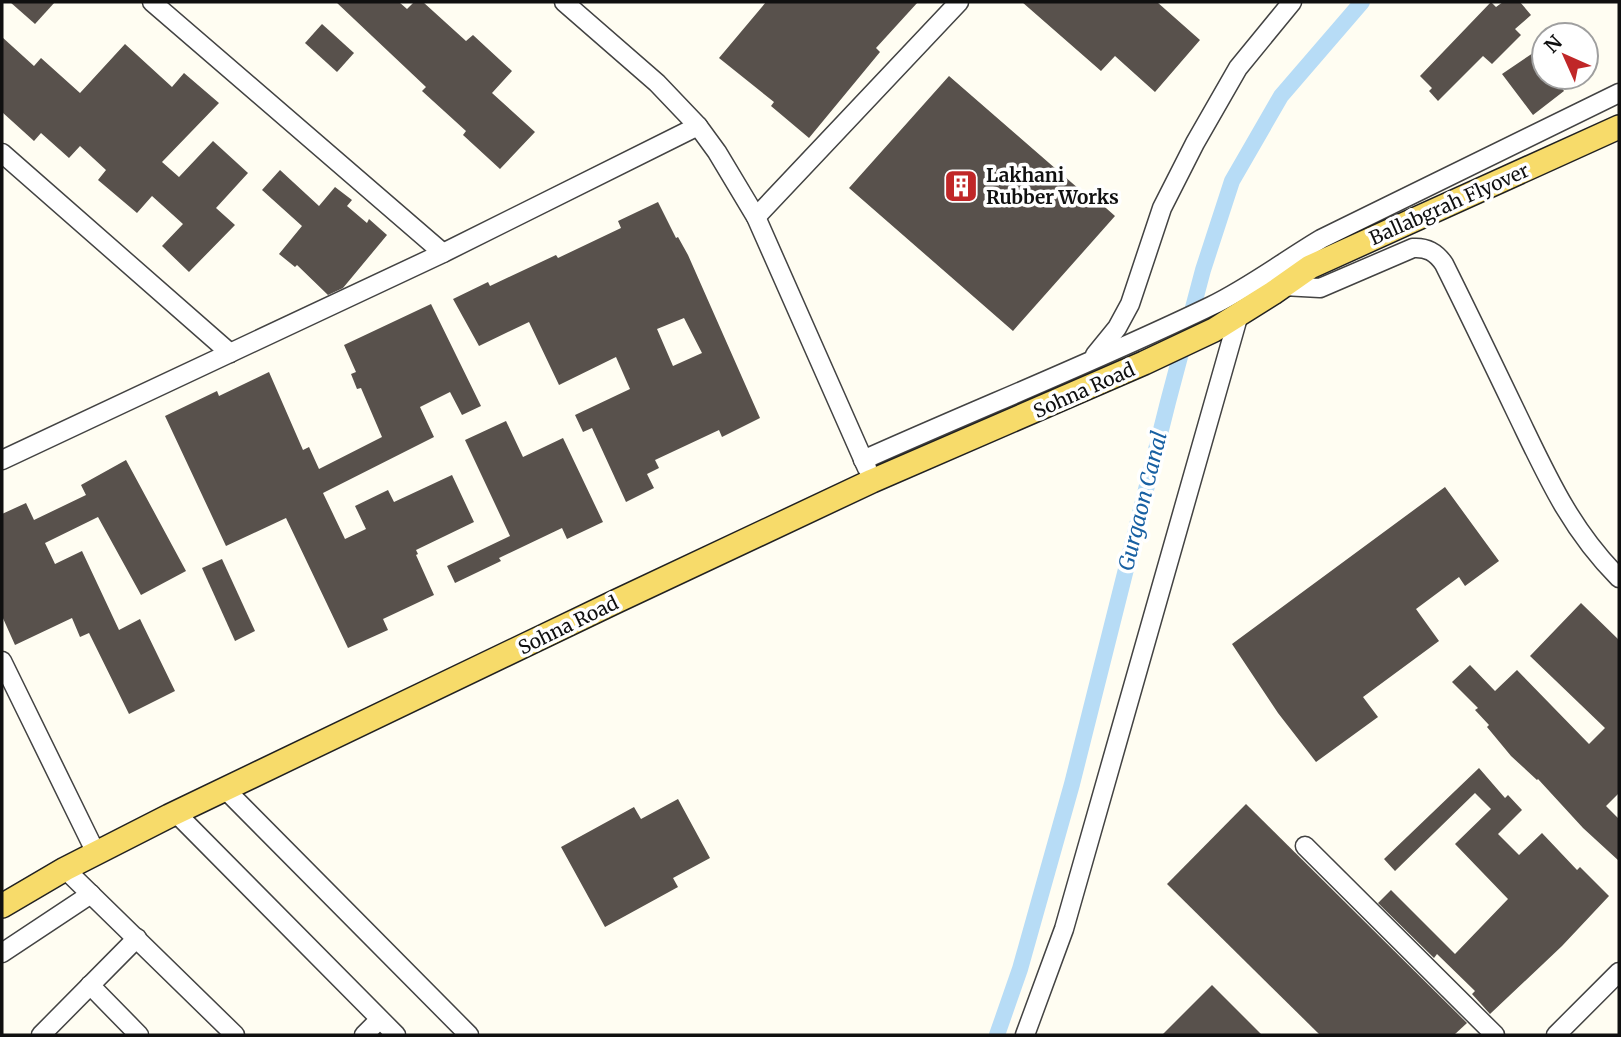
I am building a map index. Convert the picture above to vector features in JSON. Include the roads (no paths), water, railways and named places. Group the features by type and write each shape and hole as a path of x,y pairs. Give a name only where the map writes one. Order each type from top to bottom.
{"main road":[{"name":"Ballabgrah Flyover","path":"1214,330 1239,314 1278,278 1310,267 1619,127"},
{"name":"Sohna Road","path":"2,906 65,869 225,789 872,481 1214,330"}],"street":[{"path":"152,2 443,253"},
{"path":"564,2 657,83 698,126 717,152 756,217 872,481"},
{"path":"756,217 959,2"},
{"path":"1093,358 1117,328 1130,304 1162,208 1195,143 1238,68 1292,2"},
{"path":"1278,278 1290,257 1321,239 1619,93"},
{"path":"2,460 443,253 698,126"},
{"path":"2,153 230,353"},
{"path":"863,460 1278,278 1320,288 1413,248 1423,247 1437,254 1444,264 1551,483 1576,527 1594,553 1619,578"},
{"path":"1024,1035 1064,929 1239,314"},
{"path":"2,661 96,853"},
{"path":"225,789 469,1035"},
{"path":"176,813 396,1035"},
{"path":"1305,846 1495,1035"},
{"path":"65,869 234,1035"},
{"path":"2,953 91,894"},
{"path":"41,1035 137,938"},
{"path":"1556,1035 1619,972"},
{"path":"90,985 139,1035"},
{"path":"364,1035 379,1020"}],"waterway":[{"name":"Gurgaon Canal","path":"997,1035 1020,969 1072,784 1203,270 1232,181 1281,96 1362,2"}],"place":[{"name":"Lakhani Rubber Works","path":"961,186"}]}
